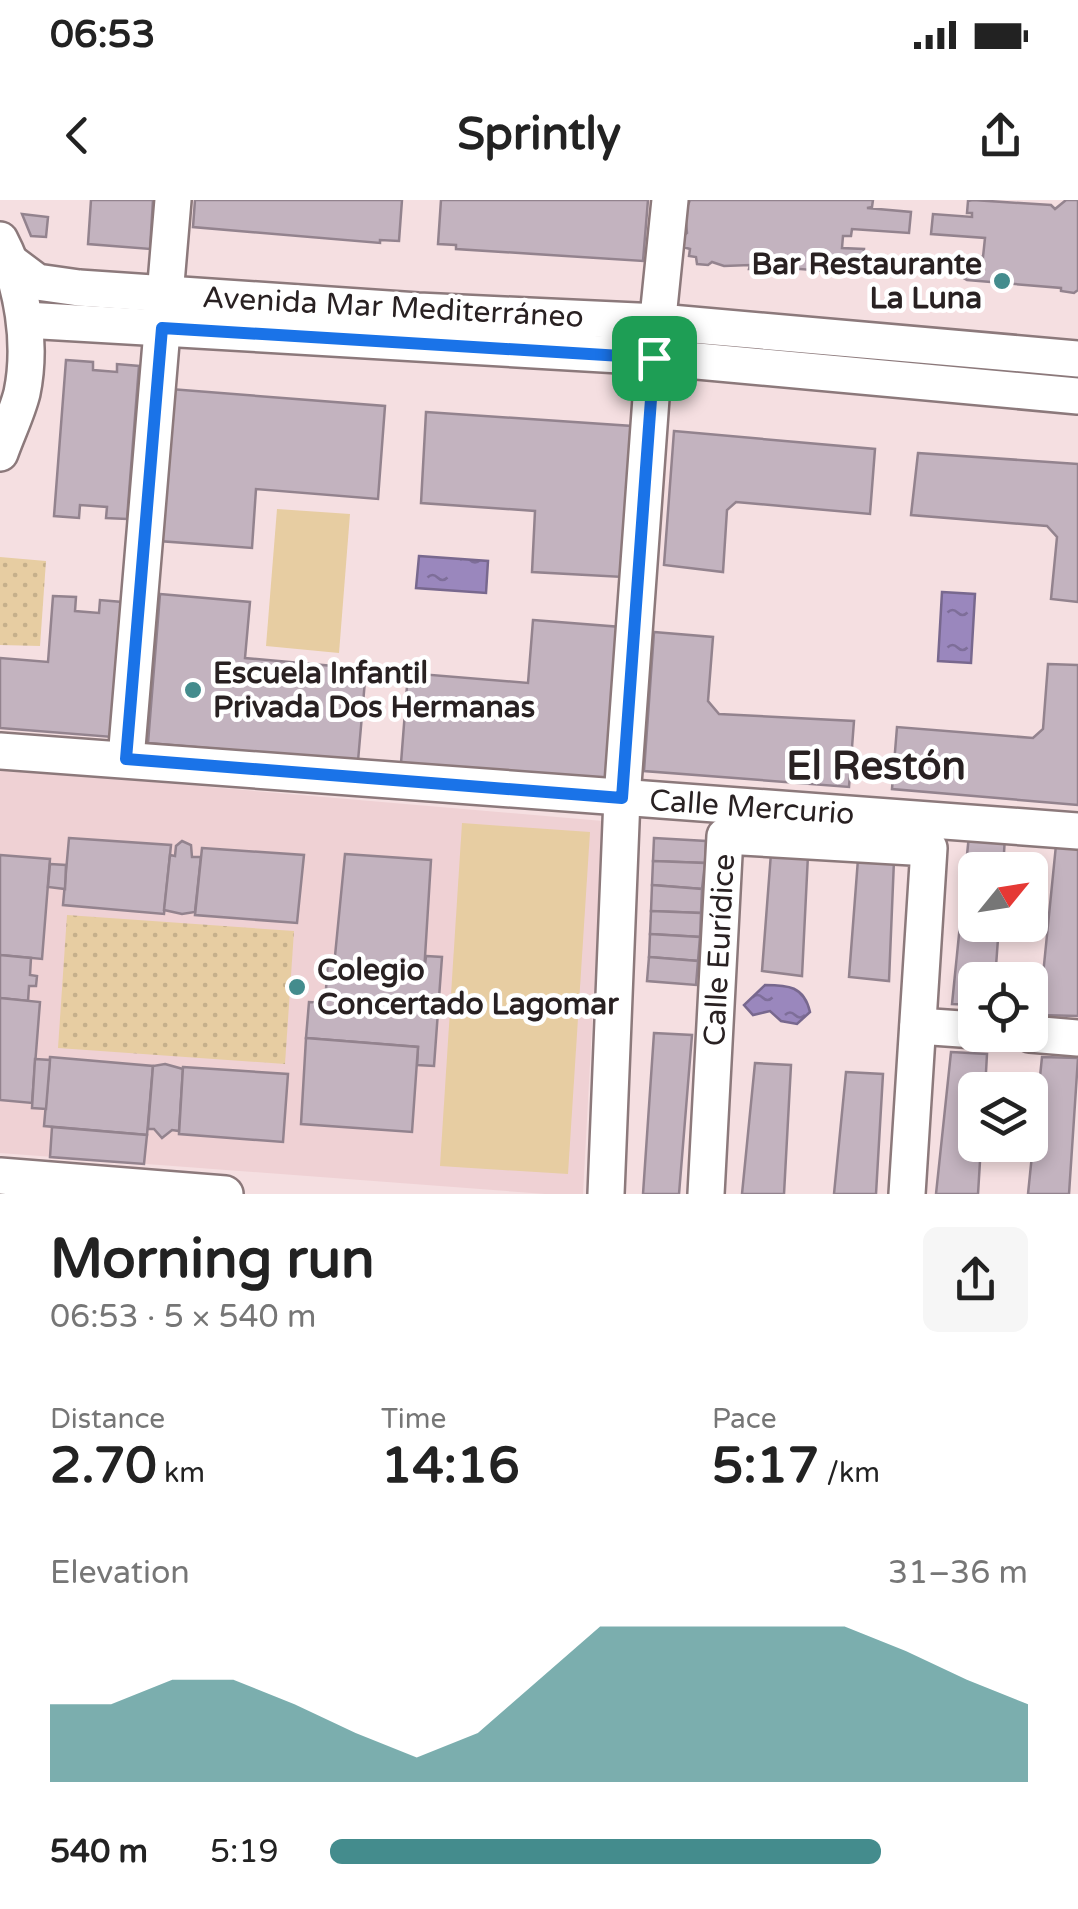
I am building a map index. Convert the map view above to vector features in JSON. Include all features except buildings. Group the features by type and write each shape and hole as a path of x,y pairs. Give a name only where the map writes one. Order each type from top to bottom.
{"street":[{"path":"126,759 173,200"},
{"path":"606,1194 622,798 654,358 670,200"},
{"path":"0,453 22,392 25,320 6,252"},
{"name":"Avenida Mar Mediterráneo","path":"6,252 36,282 163,311 1078,396"},
{"name":"Avenida Mar Mediterráneo","path":"25,320 163,311 418,311 659,322 1078,359"},
{"name":"Calle Mercurio","path":"0,751 622,798 726,821 930,834 1078,831"},
{"name":"Calle Eurídice","path":"706,1194 726,821"},
{"path":"907,1194 930,834"},
{"path":"918,1026 958,1029"},
{"path":"1048,1036 1078,1038"},
{"path":"0,1176 94,1189 225,1194"}],"shaded area":[{"path":"277,509 350,514 339,653 266,646"},
{"path":"0,557 46,561 40,646 0,645"},
{"name":"Colegio Concertado Lagomar","path":"0,769 603,821 583,1194 0,1153"},
{"path":"462,823 590,832 568,1174 440,1166"},
{"path":"67,915 294,931 285,1064 58,1048"}],"water":[{"path":"419,556 488,561 486,593 416,588"},
{"path":"942,592 975,594 971,663 938,661"},
{"path":"765,985 799,992 810,1012 797,1024 781,1021 770,1011 753,1015 744,1005"}],"place":[{"name":"Bar Restaurante La Luna","path":"1002,281"},
{"name":"Escuela Infantil Privada Dos Hermanas","path":"193,690"},
{"name":"Colegio Concertado Lagomar","path":"297,987"}],"district":[{"name":"El Restón","path":"876,765"}],"route":[{"path":"162,328 654,358 622,798 126,759 162,328"}]}
